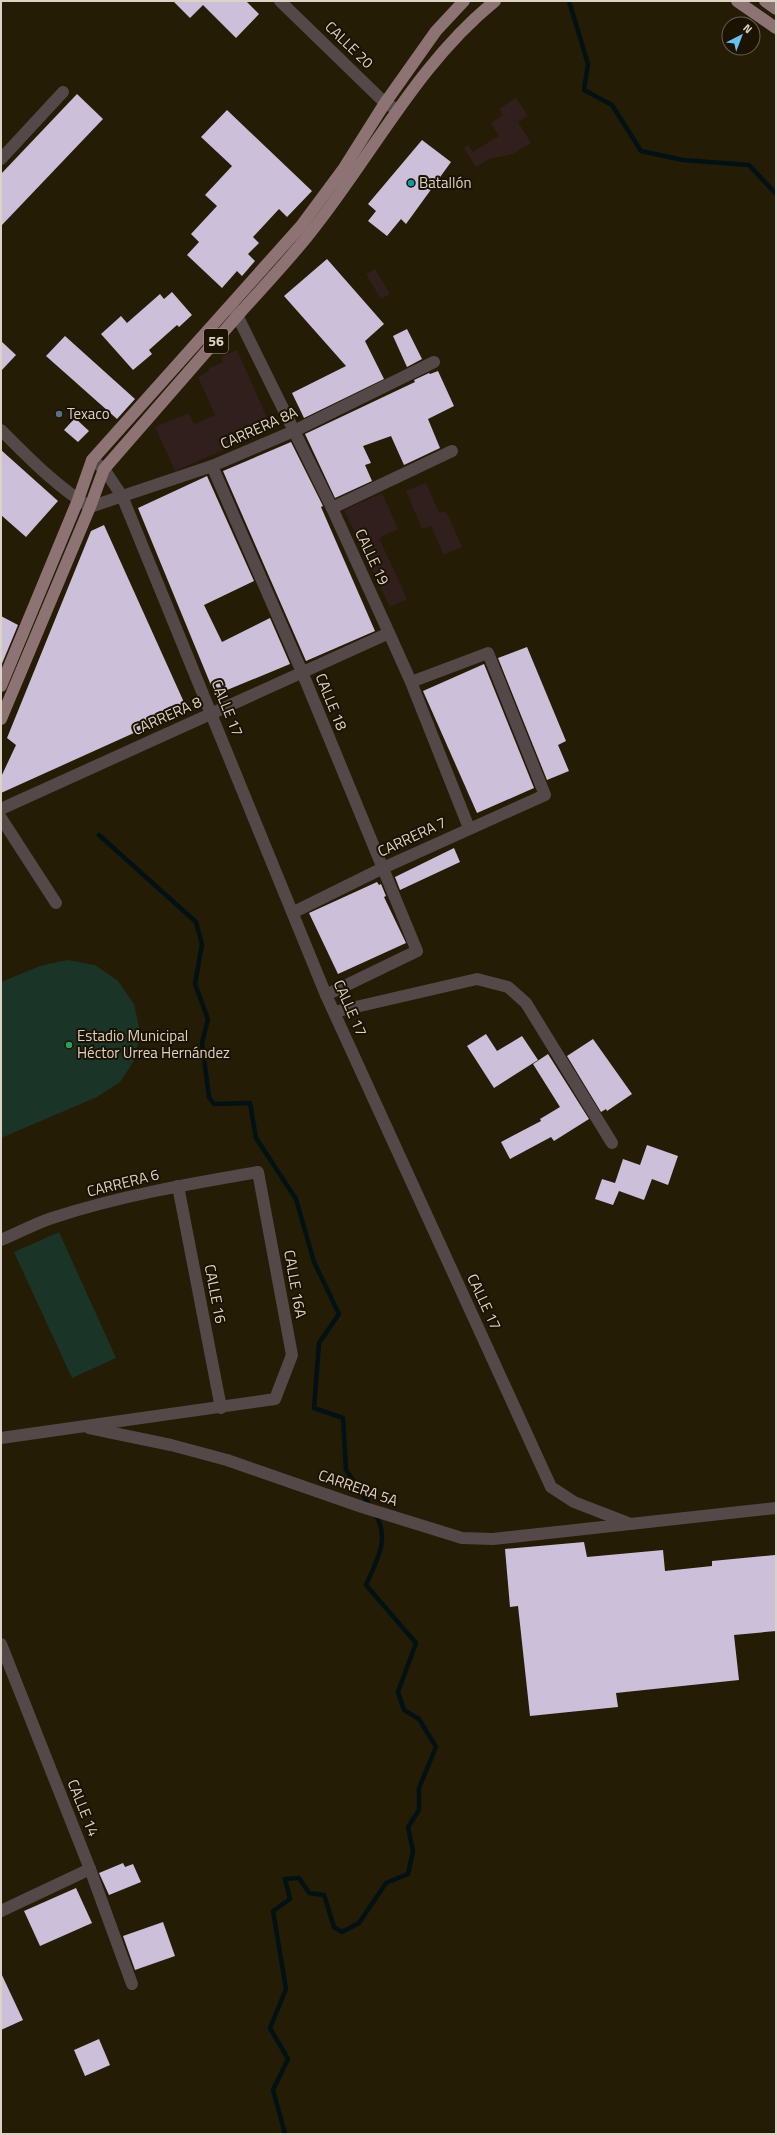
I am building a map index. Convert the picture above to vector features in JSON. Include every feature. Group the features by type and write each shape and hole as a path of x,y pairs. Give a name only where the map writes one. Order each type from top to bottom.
{"main road":[{"name":"56","path":"1,719 90,507 104,468 235,310 301,226 344,168 385,103 436,31 464,1"},
{"name":"56","path":"1,686 78,500 92,460 310,233 353,175 398,110 448,46 477,16 495,1"},
{"path":"737,1 776,28"},
{"path":"765,1 776,9"}],"street":[{"name":"CALLE 20","path":"280,1 385,103 398,110"},
{"path":"1,159 63,92"},
{"name":"CALLE 19","path":"235,310 332,508 389,633 411,682 469,828"},
{"name":"CARRERA 8A","path":"90,507 212,466 294,431 434,362"},
{"path":"1,430 44,471 78,500 90,507"},
{"path":"332,508 452,451"},
{"name":"CALLE 17","path":"92,460 104,468 122,496 294,912 326,994 551,1487 574,1502 631,1524"},
{"name":"CALLE 18","path":"212,466 302,672 417,951 326,994"},
{"name":"CARRERA 8","path":"1,809 389,633"},
{"name":"CARRERA 7","path":"294,912 383,868 545,795 488,653 411,682"},
{"path":"1,818 56,903"},
{"path":"334,1012 477,979 508,987 526,1003 612,1143"},
{"name":"CARRERA 6","path":"1,1240 50,1219 119,1199 178,1186 258,1172"},
{"name":"CALLE 16A","path":"258,1172 292,1355 275,1399"},
{"name":"CALLE 16","path":"178,1186 221,1408"},
{"name":"CARRERA 5A","path":"1,1438 80,1426 221,1408 275,1399"},
{"name":"CARRERA 5A","path":"80,1426 171,1445 227,1460 394,1518 462,1538 493,1538 776,1508"},
{"name":"CALLE 14","path":"1,1644 90,1869 132,1984"},
{"path":"1,1911 90,1869"}],"shaded area":[{"path":"516,98 528,116 518,122 531,143 513,154 489,159 476,167 464,148 468,145 473,152 499,136 491,123 503,115 499,109"},
{"path":"375,269 390,294 381,299 366,274"},
{"path":"237,350 272,429 175,471 155,427 189,413 194,424 215,415 198,377 208,372 209,368 223,362 221,357"},
{"path":"426,483 439,513 446,511 462,547 444,555 431,526 422,529 406,491"},
{"path":"382,493 398,529 379,538 407,599 390,607 344,510"}],"green space":[{"name":"Estadio Municipal Héctor Urrea Hernández","path":"67,960 95,965 118,981 134,1004 140,1031 135,1059 120,1082 97,1097 1,1138 1,982 40,966"},
{"path":"59,1232 116,1358 72,1378 14,1252"}],"building":[{"path":"173,1 246,1 259,14 236,38 203,5 190,18"},
{"path":"77,94 103,119 1,226 1,174"},
{"path":"227,110 312,191 287,217 279,209 253,237 259,243 248,254 255,261 242,276 237,271 222,288 187,255 199,242 191,234 217,206 205,195 232,166 201,137"},
{"name":"Batallón","path":"422,140 451,162 406,224 401,219 387,236 368,221 376,211 368,204"},
{"path":"327,259 384,324 365,341 384,379 304,418 292,393 346,366 284,296"},
{"path":"172,292 192,315 179,327 177,325 149,350 152,354 133,370 101,334 121,316 127,323 160,294 164,299"},
{"path":"407,329 422,359 407,367 393,336"},
{"path":"65,336 135,399 117,419 46,356"},
{"path":"1,341 16,355 1,371"},
{"path":"438,371 454,406 428,419 440,448 404,465 391,436 363,446 371,463 365,465 372,481 335,498 305,434 415,382 414,380 429,373"},
{"path":"75,418 89,431 78,442 64,430"},
{"path":"291,442 323,506 321,507 375,631 306,661 223,471"},
{"path":"1,450 58,501 26,537 1,515"},
{"path":"207,476 254,581 204,605 222,642 270,618 290,664 215,695 138,508"},
{"path":"104,525 187,709 1,793 1,777 16,745 7,738 91,531"},
{"path":"1,616 18,625 1,666"},
{"path":"527,647 566,741 558,745 569,771 547,780 498,658"},
{"path":"484,664 534,788 477,813 423,691"},
{"path":"454,848 460,862 400,890 395,877"},
{"path":"377,882 379,885 381,884 386,896 384,897 406,943 338,974 309,913"},
{"path":"486,1034 497,1051 522,1036 538,1060 494,1088 467,1046"},
{"path":"593,1039 632,1094 607,1111 606,1109 601,1112 567,1056"},
{"path":"548,1054 589,1119 554,1141 551,1137 510,1159 501,1142 541,1121 540,1119 560,1107 533,1064"},
{"path":"647,1145 678,1156 668,1185 652,1179 644,1200 619,1191 613,1205 595,1199 602,1179 615,1183 623,1159 640,1165"},
{"path":"584,1542 587,1557 663,1550 665,1571 712,1566 712,1561 775,1555 776,1631 734,1635 739,1680 616,1693 618,1707 530,1716 518,1606 510,1607 505,1549"},
{"path":"123,1863 125,1867 133,1864 141,1882 109,1895 99,1873"},
{"path":"76,1888 92,1923 40,1946 24,1911"},
{"path":"163,1922 175,1956 135,1970 123,1936"},
{"path":"1,1973 23,2020 1,2030"},
{"path":"99,2039 110,2065 85,2076 74,2050"}],"waterway":[{"path":"569,1 588,64 584,90 612,105 641,151 683,160 749,165 776,194"},
{"path":"99,835 196,922 202,944 195,984 208,1019 202,1043 209,1097 214,1104 250,1103 256,1138 296,1199 314,1262 339,1314 319,1343 314,1408 343,1418 346,1470 370,1506"},
{"path":"285,2134 273,2090 288,2059 270,2028 286,1989 273,1911 290,1899 285,1879 299,1878 309,1893 324,1895 334,1927 342,1932 359,1923 386,1883 408,1874 413,1851 408,1827 419,1810 419,1788 436,1747 419,1719 404,1710 398,1692 416,1643 366,1585 377,1559 382,1541 380,1523 375,1514"}],"place":[{"name":"Batallón","path":"411,183"},
{"name":"Texaco","path":"59,414"},
{"name":"Estadio Municipal Héctor Urrea Hernández","path":"69,1045"}]}
